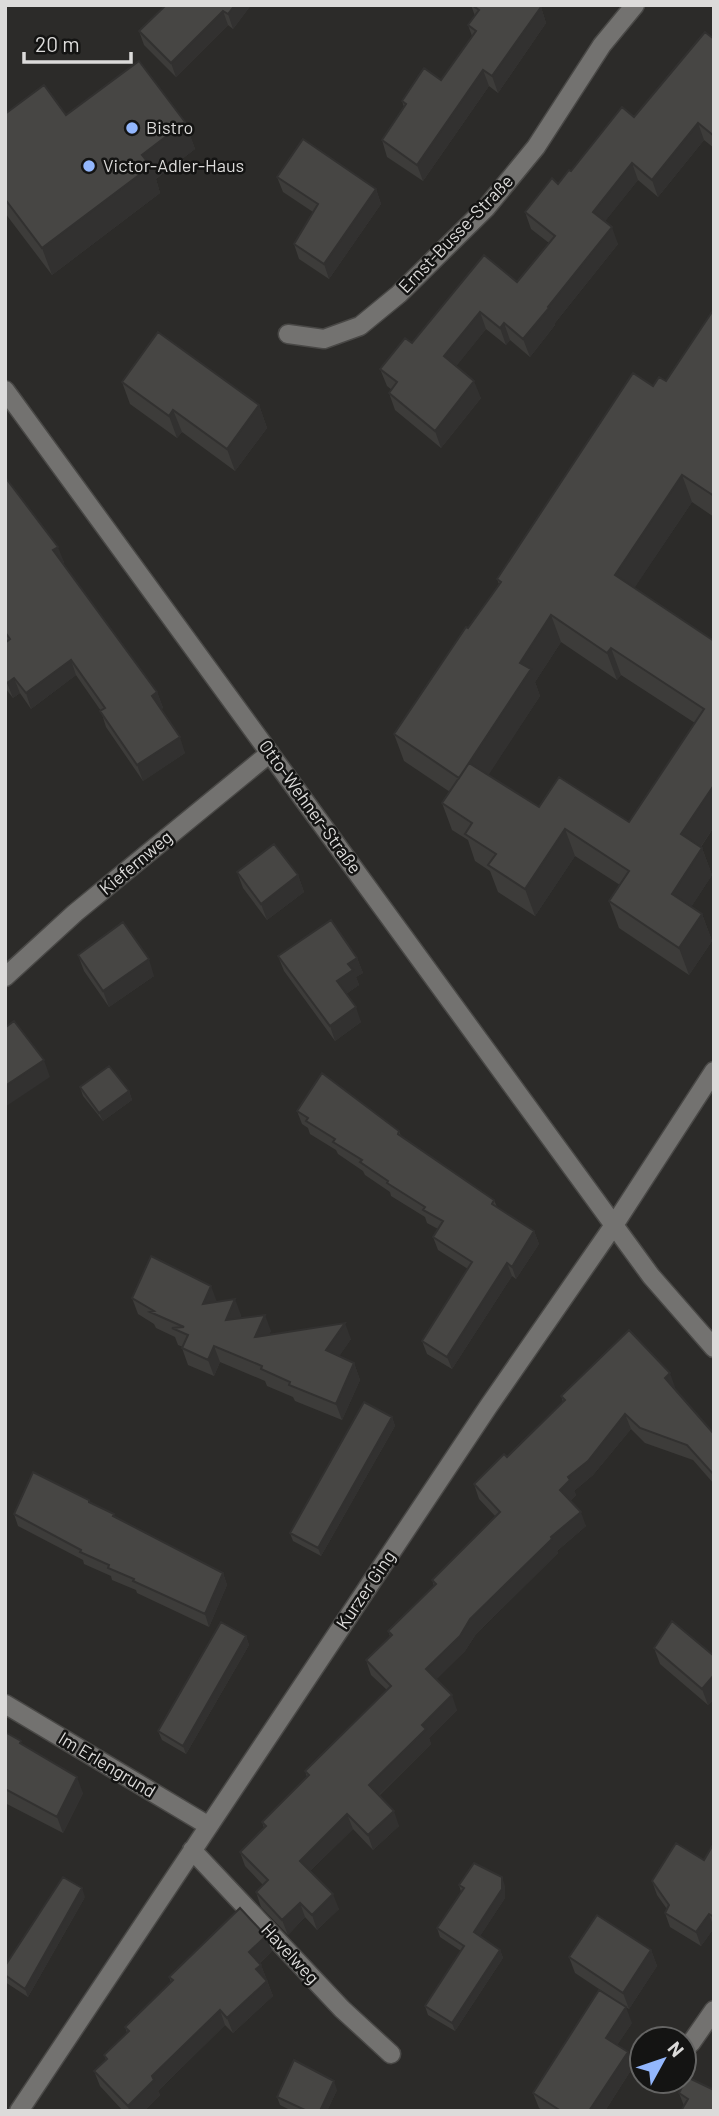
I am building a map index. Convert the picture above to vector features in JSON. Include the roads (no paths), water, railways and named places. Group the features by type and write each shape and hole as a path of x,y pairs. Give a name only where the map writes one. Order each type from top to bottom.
{"street":[{"name":"Ernst-Busse-Straße","path":"288,334 324,339 360,326 399,294 486,208 536,147 602,45 635,5"},
{"name":"Otto-Wehner-Straße","path":"5,390 651,1276 714,1348"},
{"name":"Kiefernweg","path":"5,977 75,914 270,753"},
{"name":"Kurzer Ging","path":"19,2111 480,1419 614,1225 714,1071"},
{"name":"Im Erlengrund","path":"5,1704 209,1826"},
{"name":"Havelweg","path":"192,1850 342,2009 391,2054"},
{"path":"698,2033 714,2010"}],"place":[{"name":"Bistro","path":"132,128"},
{"name":"Victor-Adler-Haus","path":"89,166"}]}
